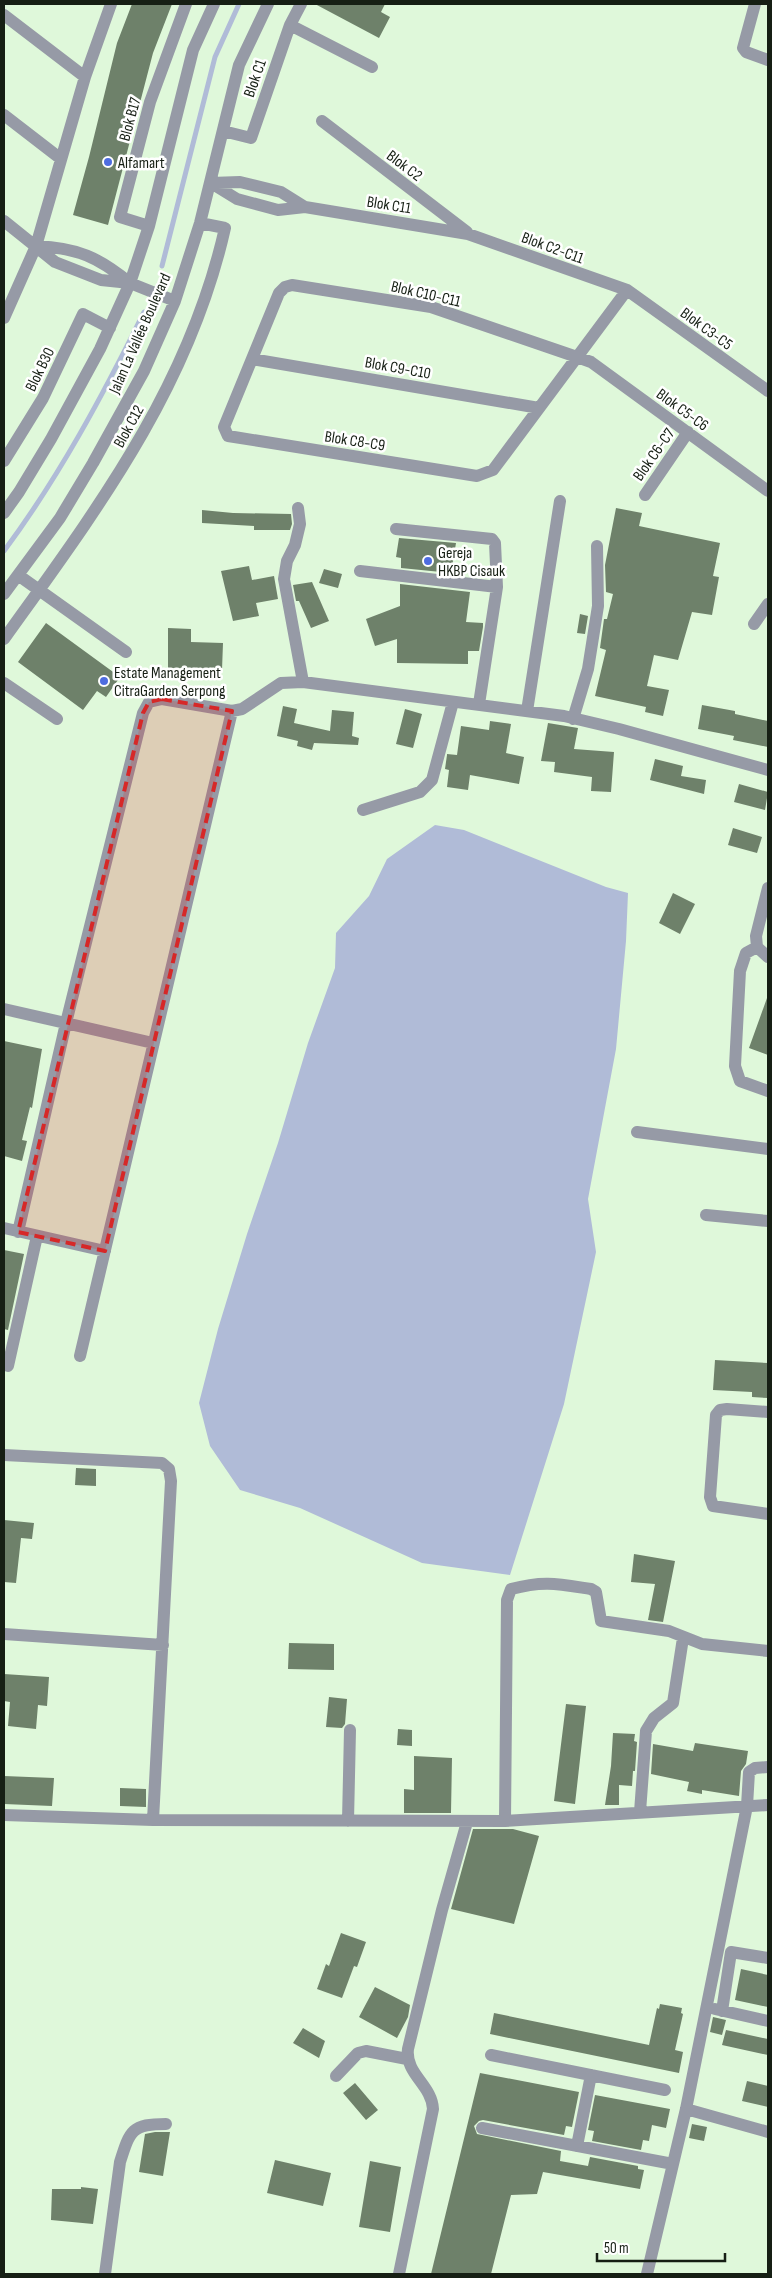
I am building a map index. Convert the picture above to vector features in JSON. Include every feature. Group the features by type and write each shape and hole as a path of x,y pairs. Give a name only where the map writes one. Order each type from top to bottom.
{"street":[{"path":"4,318 36,246 85,77 111,4"},
{"name":"Blok B17","path":"149,226 120,217 150,102 186,4"},
{"name":"Jalan La Vallée Boulevard","path":"4,513 51,439 110,328 130,283 149,226 193,50 214,4"},
{"name":"Jalan La Vallée Boulevard","path":"4,594 60,518 144,371 175,301 200,223 239,65 268,4"},
{"name":"Blok C1","path":"223,132 252,138 290,25 301,4"},
{"path":"755,4 743,48 746,52 768,60"},
{"path":"4,15 85,77"},
{"path":"290,25 372,67"},
{"path":"4,115 61,159"},
{"name":"Blok C2","path":"322,121 468,234"},
{"path":"211,183 240,182 281,192 305,207"},
{"path":"211,183 236,199 262,206 278,210 305,207"},
{"name":"Blok C11","path":"305,207 468,234"},
{"path":"4,221 36,246 64,248 106,264 130,283 175,301"},
{"name":"Blok C12","path":"4,638 101,501 140,440 184,354 217,261 225,228 200,223"},
{"name":"Blok C2-C11","path":"468,234 627,290"},
{"name":"Blok C10-C11","path":"252,359 279,293 285,287 292,285 432,307 577,357"},
{"path":"539,408 627,290"},
{"name":"Blok C3-C5","path":"627,290 768,391"},
{"name":"Blok B30","path":"4,461 43,398 83,314 110,328"},
{"name":"Blok C5-C6","path":"577,357 591,362 768,491"},
{"name":"Blok C9-C10","path":"252,359 539,408"},
{"name":"Blok C8-C9","path":"252,359 224,427 228,436 477,476 493,470 539,408"},
{"name":"Blok C6-C7","path":"645,495 688,432"},
{"path":"527,711 560,501"},
{"path":"298,508 300,524 295,544 287,561 284,579 303,682"},
{"path":"396,529 492,539 496,548 497,587 479,704"},
{"path":"574,718 588,669 598,606 597,546"},
{"path":"360,571 497,587"},
{"path":"18,575 126,652"},
{"path":"754,624 768,604"},
{"path":"18,1232 66,1023 143,713 150,702 162,699 232,711 242,709 281,683 303,682 574,718 768,770"},
{"path":"4,683 57,719"},
{"path":"363,810 420,792 428,786 432,780 453,702"},
{"path":"80,1356 232,711"},
{"path":"768,888 756,936 757,947 768,957"},
{"path":"757,947 746,953 740,971 735,1066 740,1082 768,1091"},
{"path":"4,1009 153,1043"},
{"path":"637,1132 768,1149"},
{"path":"706,1215 768,1221"},
{"path":"4,1228 105,1251"},
{"path":"8,1366 37,1236"},
{"path":"768,1412 727,1409 720,1410 716,1415 710,1497 713,1506 768,1514"},
{"path":"4,1455 162,1463 170,1470 171,1481 153,1820"},
{"path":"505,1821 507,1600 511,1589 534,1583 547,1583 592,1589 596,1592 601,1621 669,1631 702,1644 768,1651"},
{"path":"4,1634 163,1645"},
{"path":"640,1812 646,1731 654,1718 673,1703 683,1638"},
{"path":"348,1821 350,1730"},
{"path":"647,2274 686,2110 747,1806 749,1772 755,1768 768,1767"},
{"path":"4,1815 153,1820 467,1822 768,1805"},
{"path":"399,2274 433,2109 430,2092 410,2067 407,2059 442,1910 467,1822"},
{"path":"722,2011 731,1952 768,1958"},
{"path":"706,2007 768,2021"},
{"path":"336,2076 358,2053 366,2052 407,2059"},
{"path":"491,2055 665,2090"},
{"path":"577,2146 591,2075"},
{"path":"686,2110 768,2132"},
{"path":"105,2274 120,2162 125,2146 138,2127 146,2124 166,2124"},
{"path":"482,2128 673,2164"}],"highlighted area":[{"path":"162,699 232,711 105,1251 18,1232 143,713 149,702"}],"water":[{"path":"435,825 464,830 606,887 628,893 626,941 616,1049 588,1199 596,1252 564,1404 510,1575 422,1563 300,1508 240,1490 210,1446 199,1403 218,1329 247,1234 278,1143 308,1043 335,968 336,933 369,896 387,859"}],"building":[{"path":"132,4 172,4 153,53 108,225 73,215 117,43"},
{"path":"315,4 385,4 381,12 390,17 379,38"},
{"path":"616,508 642,513 639,526 720,543 713,576 719,577 712,615 692,612 678,660 654,655 647,686 669,690 663,716 645,712 646,707 595,696 606,650 600,648 604,619 607,619 613,594 606,592 605,565"},
{"path":"202,510 233,513 291,514 292,524 290,530 254,530 254,526 202,523"},
{"path":"399,538 456,543 451,573 401,568 401,558 396,557"},
{"path":"249,566 252,580 274,576 278,599 256,603 259,616 233,621 221,571"},
{"path":"324,569 342,574 338,588 319,583"},
{"path":"312,582 329,621 311,628 299,601 296,601 293,585"},
{"path":"400,584 470,592 466,622 483,623 483,627 479,651 468,651 468,664 397,663 397,639 375,646 366,619 400,606"},
{"path":"580,614 588,616 585,634 577,633"},
{"path":"46,623 120,677 106,697 97,691 83,710 18,662"},
{"path":"168,628 191,629 191,642 223,643 222,670 168,668"},
{"path":"702,705 735,711 735,714 768,721 768,747 733,740 734,736 698,729"},
{"path":"283,706 297,709 294,723 330,731 332,710 354,712 352,736 359,738 358,745 314,743 312,750 297,746 298,741 277,736"},
{"path":"405,709 422,714 413,748 396,744"},
{"path":"490,721 511,724 506,753 524,757 519,784 470,775 468,790 447,787 449,770 445,769 447,754 457,755 461,726 489,730"},
{"path":"548,723 578,728 574,749 614,752 611,792 591,791 592,777 554,772 555,762 541,761"},
{"path":"655,759 683,766 681,776 706,780 704,794 650,780"},
{"path":"739,784 768,792 765,810 734,802"},
{"path":"733,828 762,837 757,853 728,845"},
{"path":"673,893 695,904 680,934 659,923"},
{"path":"768,999 768,1055 749,1048"},
{"path":"4,1041 42,1049 32,1108 30,1107 22,1140 27,1141 22,1161 4,1156"},
{"path":"4,1250 24,1254 8,1330 4,1329"},
{"path":"715,1360 768,1363 768,1398 752,1397 752,1392 713,1390"},
{"path":"76,1468 96,1469 96,1486 75,1485"},
{"path":"4,1520 34,1523 32,1539 21,1538 16,1583 4,1582"},
{"path":"634,1554 675,1561 663,1622 648,1620 655,1584 631,1582"},
{"path":"289,1643 334,1644 334,1670 288,1669"},
{"path":"4,1674 49,1677 47,1706 38,1705 36,1729 8,1726 10,1702 4,1701"},
{"path":"329,1697 347,1699 345,1724 342,1728 326,1727"},
{"path":"566,1704 586,1706 575,1804 554,1801"},
{"path":"398,1729 412,1730 412,1746 397,1745"},
{"path":"613,1733 635,1734 634,1741 637,1742 635,1771 633,1771 632,1786 619,1785 619,1805 605,1805 611,1766"},
{"path":"695,1743 748,1751 746,1764 741,1771 739,1796 702,1790 702,1794 687,1791 689,1782 651,1774 653,1744 693,1751"},
{"path":"414,1756 452,1758 451,1813 404,1813 404,1789 414,1790"},
{"path":"4,1776 54,1778 52,1806 4,1804"},
{"path":"120,1788 146,1789 146,1807 120,1806"},
{"path":"473,1829 513,1829 539,1836 514,1924 451,1909"},
{"path":"341,1933 366,1942 357,1967 354,1966 342,1998 317,1989 326,1964 329,1966"},
{"path":"741,1969 768,1975 768,2007 735,2000"},
{"path":"375,1987 410,2005 408,2017 397,2038 359,2017"},
{"path":"660,2004 682,2008 681,2013 683,2014 675,2050 683,2052 679,2073 490,2034 494,2013 649,2045 657,2008 659,2009"},
{"path":"713,2017 726,2020 722,2035 710,2032"},
{"path":"303,2028 325,2041 319,2058 293,2043"},
{"path":"726,2030 768,2039 768,2055 722,2045"},
{"path":"480,2073 579,2092 572,2127 566,2126 564,2135 483,2120 474,2126 477,2134 561,2151 560,2161 588,2166 590,2157 638,2166 638,2169 644,2170 640,2189 543,2172 537,2194 511,2195 491,2274 431,2274"},
{"path":"747,2081 768,2086 768,2107 742,2101"},
{"path":"355,2083 378,2110 366,2120 343,2093"},
{"path":"595,2095 670,2109 666,2128 652,2125 649,2141 643,2140 641,2150 592,2141 594,2131 588,2130"},
{"path":"692,2124 707,2127 704,2141 689,2138"},
{"path":"170,2132 163,2176 139,2172 145,2134"},
{"path":"275,2160 331,2173 323,2206 267,2193"},
{"path":"370,2161 401,2167 390,2232 359,2227"},
{"path":"81,2187 98,2189 93,2224 51,2220 52,2189 81,2189"}],"waterway":[{"path":"162,266 215,57 239,4"},
{"path":"4,551 62,465 113,374 144,312"}],"place":[{"name":"Alfamart","path":"108,162"},
{"name":"Gereja HKBP Cisauk","path":"428,561"},
{"name":"Estate Management CitraGarden Serpong","path":"104,681"}]}
